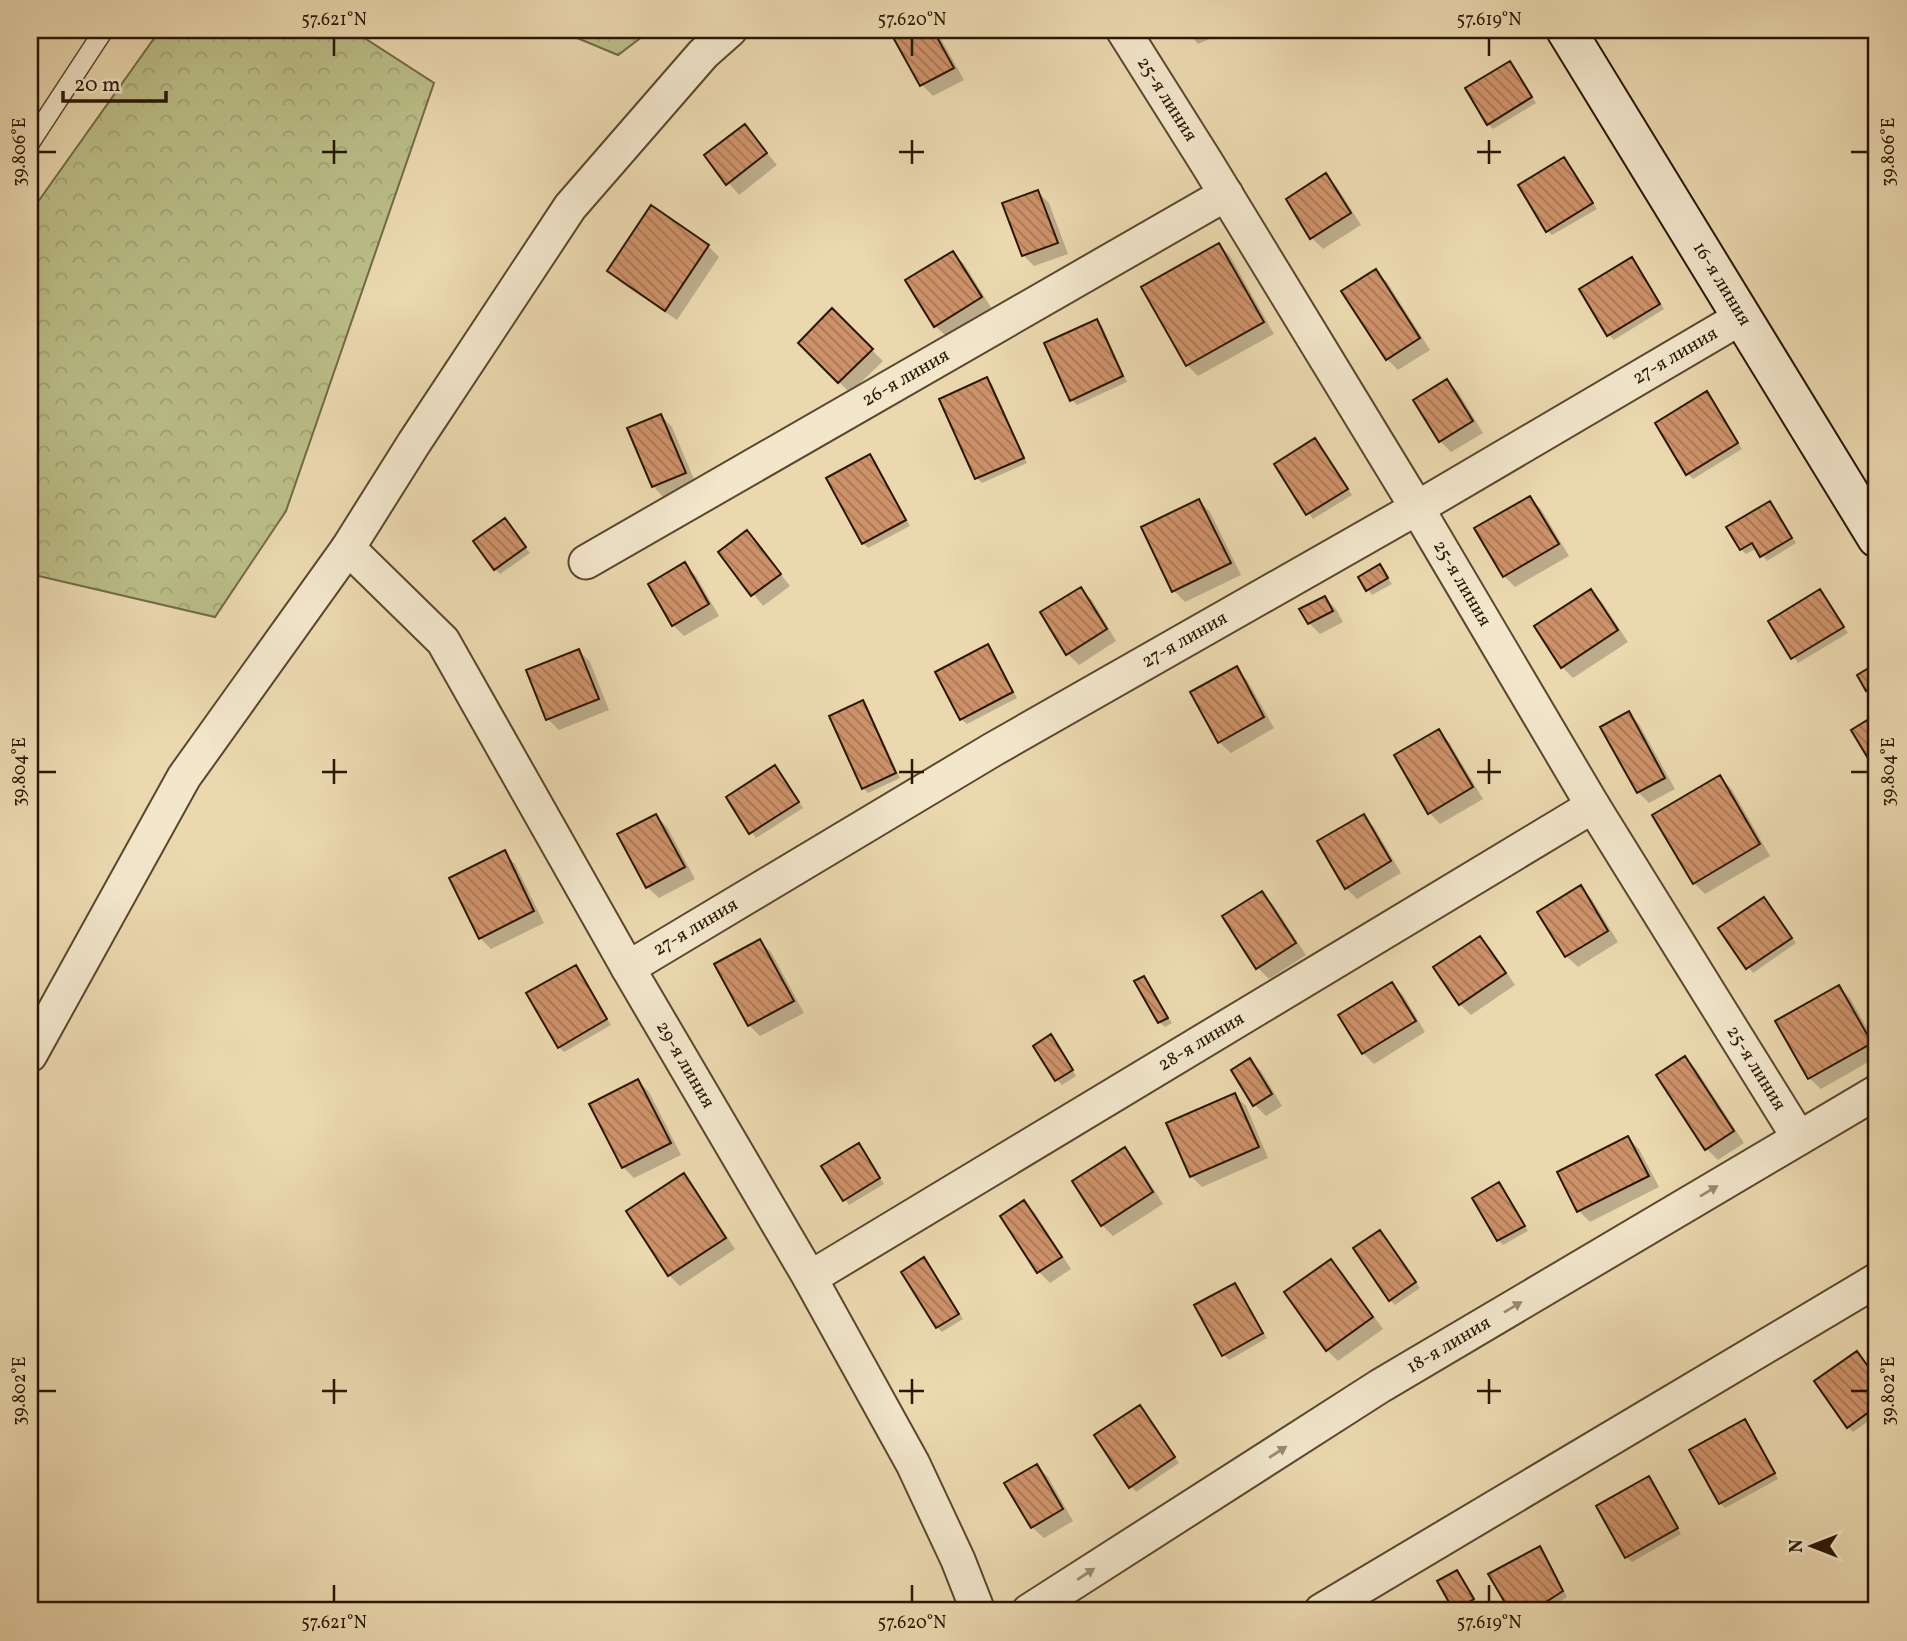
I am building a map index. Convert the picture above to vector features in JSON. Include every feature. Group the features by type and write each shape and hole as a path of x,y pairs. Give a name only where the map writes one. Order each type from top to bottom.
{"street":[{"path":"30,1055 184,777 348,548 570,207 703,54 730,30"},
{"name":"25-я линия","path":"1123,30 1417,508 1593,806 1799,1138"},
{"name":"16-я линия","path":"1566,30 1877,538"},
{"name":"26-я линия","path":"586,562 1226,194"},
{"name":"27-я линия","path":"628,968 992,750 1417,508 1742,317"},
{"name":"29-я линия","path":"348,548 443,641 628,968 810,1278 913,1464 958,1560 978,1611"},
{"name":"28-я линия","path":"810,1278 1593,806"},
{"name":"18-я линия","path":"1028,1611 1380,1386 1877,1092"},
{"path":"1321,1611 1875,1286"}],"lane":[{"path":"30,144 104,30"}],"green space":[{"path":"160,30 352,30 434,83 286,511 215,617 30,574 30,213"},
{"path":"558,30 651,30 618,55"}],"building":[{"path":"889,30 933,30 954,68 920,86"},
{"path":"1510,61 1532,97 1487,125 1465,88"},
{"path":"745,124 767,153 726,185 704,155"},
{"path":"1564,157 1593,203 1546,232 1518,185"},
{"path":"1326,173 1351,213 1310,239 1286,199"},
{"path":"1038,190 1058,243 1022,256 1002,203"},
{"path":"651,205 709,245 665,311 607,271"},
{"path":"1219,243 1264,322 1186,366 1141,287"},
{"path":"953,251 982,297 934,327 905,280"},
{"path":"1632,257 1660,304 1607,336 1579,289"},
{"path":"1376,269 1420,338 1386,360 1341,291"},
{"path":"832,308 873,349 838,383 798,343"},
{"path":"1097,319 1123,376 1070,401 1044,343"},
{"path":"987,377 1024,458 975,479 939,399"},
{"path":"1447,379 1473,421 1439,442 1413,400"},
{"path":"1707,391 1738,443 1686,475 1655,423"},
{"path":"661,414 686,473 652,487 627,428"},
{"path":"1315,438 1348,489 1306,515 1274,464"},
{"path":"870,454 906,520 862,544 826,478"},
{"path":"1530,496 1559,544 1503,577 1474,528"},
{"path":"1199,499 1231,563 1172,592 1141,527"},
{"path":"1770,501 1792,538 1760,557 1752,543 1740,550 1726,527"},
{"path":"505,518 526,547 494,570 473,541"},
{"path":"747,530 781,574 751,596 718,552"},
{"path":"685,562 709,604 672,626 648,584"},
{"path":"1380,564 1388,578 1366,591 1358,577"},
{"path":"1081,587 1107,629 1066,655 1040,612"},
{"path":"1591,589 1618,630 1561,668 1534,626"},
{"path":"1820,589 1844,627 1791,659 1768,621"},
{"path":"1325,596 1333,611 1308,624 1299,609"},
{"path":"988,644 1013,692 960,720 935,672"},
{"path":"579,649 599,699 546,720 526,670"},
{"path":"1877,663 1877,684 1866,691 1857,675"},
{"path":"1237,666 1264,717 1218,743 1190,692"},
{"path":"863,700 896,773 862,789 829,716"},
{"path":"1629,711 1665,778 1637,793 1600,727"},
{"path":"1877,714 1877,769 1875,770 1851,730"},
{"path":"1439,729 1473,787 1428,814 1394,755"},
{"path":"775,765 799,802 749,834 726,797"},
{"path":"1720,775 1760,844 1693,884 1652,815"},
{"path":"656,814 685,867 646,888 617,834"},
{"path":"1364,814 1391,861 1345,889 1317,841"},
{"path":"505,850 534,911 479,939 449,878"},
{"path":"1581,885 1608,931 1565,957 1537,912"},
{"path":"1262,891 1296,943 1256,969 1222,916"},
{"path":"1764,897 1792,938 1746,969 1718,928"},
{"path":"1480,936 1506,973 1459,1005 1433,967"},
{"path":"760,939 794,1001 748,1026 714,964"},
{"path":"576,965 607,1019 558,1048 526,993"},
{"path":"1144,976 1168,1018 1158,1023 1134,981"},
{"path":"1392,982 1416,1021 1362,1054 1338,1015"},
{"path":"1839,985 1872,1043 1808,1079 1775,1021"},
{"path":"1051,1034 1073,1070 1055,1081 1033,1046"},
{"path":"1685,1056 1734,1131 1705,1150 1656,1075"},
{"path":"1250,1058 1272,1094 1253,1106 1231,1070"},
{"path":"638,1079 671,1143 622,1168 589,1104"},
{"path":"1235,1093 1259,1147 1190,1177 1166,1123"},
{"path":"1628,1136 1649,1176 1577,1212 1557,1172"},
{"path":"859,1143 880,1178 843,1201 821,1166"},
{"path":"1125,1147 1153,1192 1101,1226 1072,1181"},
{"path":"684,1173 726,1238 668,1276 626,1211"},
{"path":"1499,1182 1525,1226 1497,1241 1472,1198"},
{"path":"1024,1200 1062,1257 1037,1273 1000,1216"},
{"path":"1380,1230 1416,1282 1389,1301 1353,1248"},
{"path":"924,1257 959,1314 936,1328 901,1272"},
{"path":"1331,1259 1373,1317 1326,1351 1284,1292"},
{"path":"1235,1283 1263,1333 1222,1356 1194,1305"},
{"path":"1857,1351 1877,1379 1877,1406 1847,1428 1814,1381"},
{"path":"1140,1405 1175,1457 1129,1488 1094,1435"},
{"path":"1745,1419 1775,1473 1719,1504 1689,1450"},
{"path":"1037,1464 1063,1509 1031,1528 1004,1483"},
{"path":"1649,1476 1678,1528 1625,1558 1596,1506"},
{"path":"1540,1546 1563,1591 1532,1611 1510,1611 1488,1574"},
{"path":"1457,1570 1474,1599 1454,1611 1437,1581"}]}
